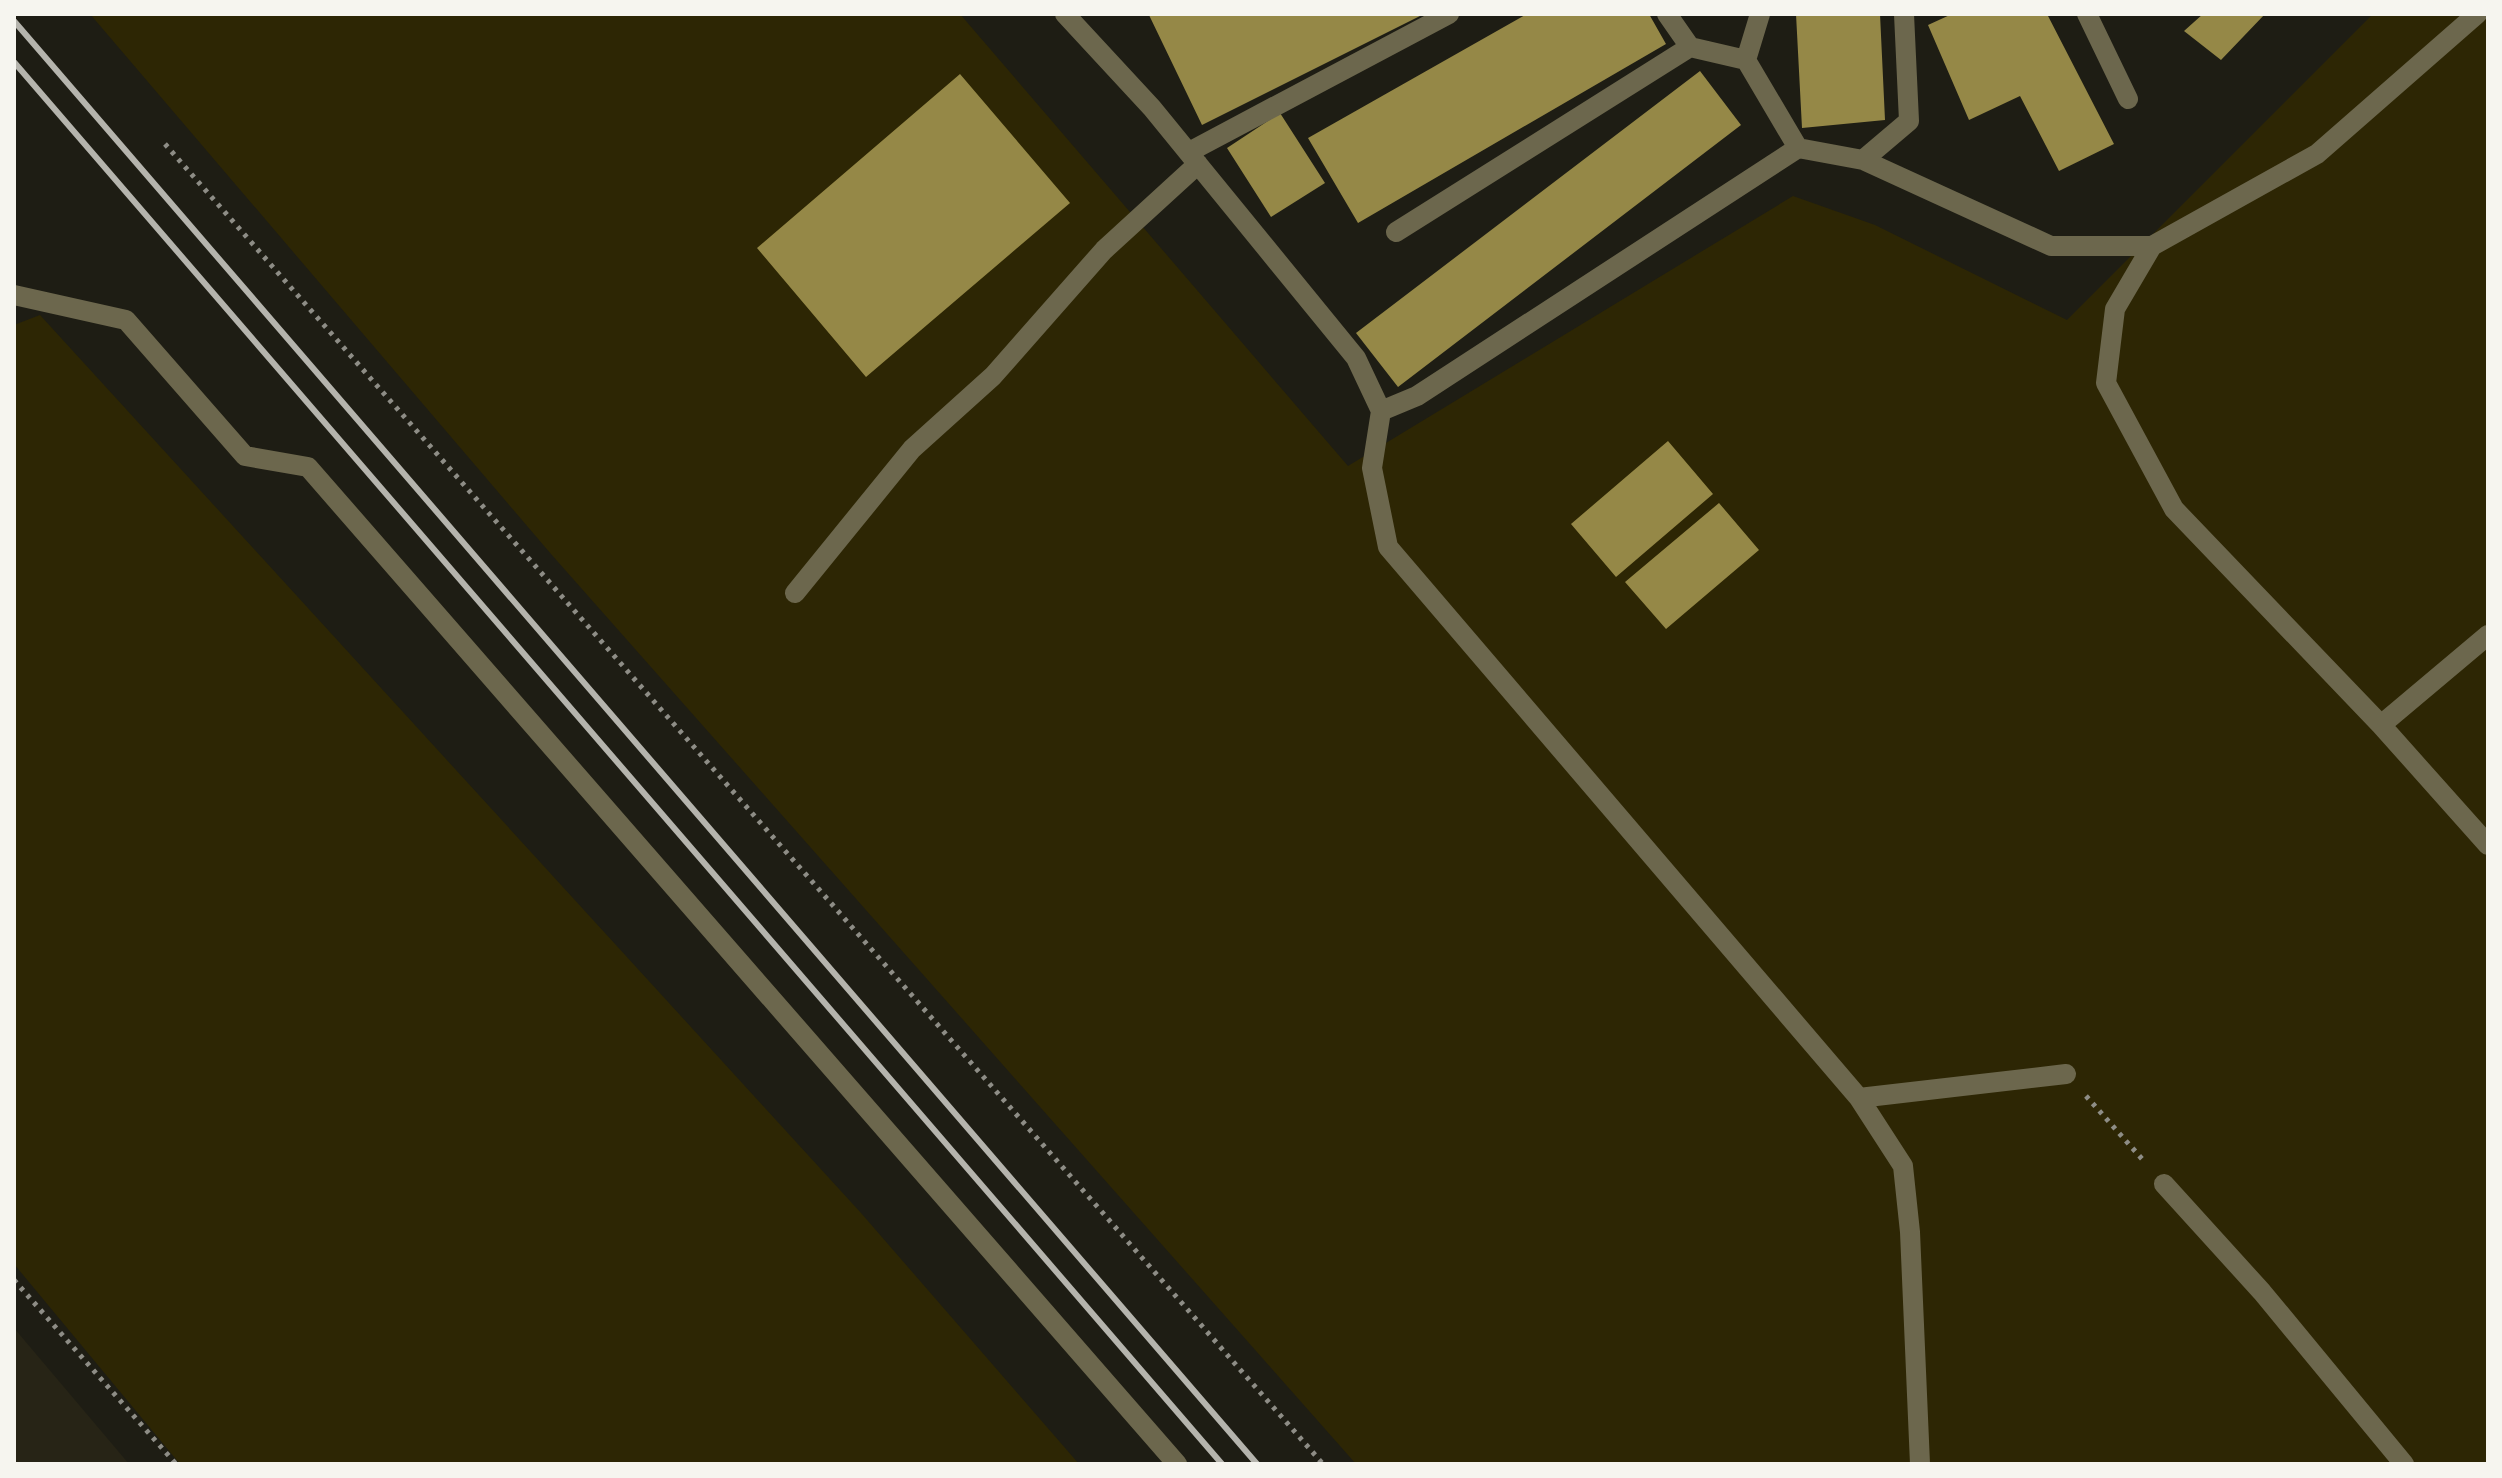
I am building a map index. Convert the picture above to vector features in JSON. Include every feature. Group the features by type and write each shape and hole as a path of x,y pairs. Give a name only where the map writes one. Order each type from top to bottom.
{"street":[{"path":"1065,14 1194,158 1356,358 1381,411 1372,468 1388,547 1859,1098 1903,1166 1910,1232 1920,1464"},
{"path":"795,593 912,449 993,376 1104,250 1194,158 1449,14"},
{"path":"1667,14 1690,47 1746,60 1798,148"},
{"path":"1746,60 1760,14"},
{"path":"1863,160 1909,121 1904,14"},
{"path":"2087,14 2128,99"},
{"path":"1381,411 1417,396 1798,148 1863,160 2051,246 2152,246 2317,154 2477,14"},
{"path":"1396,232 1690,47"},
{"path":"2152,246 2115,309 2106,383 2174,509 2381,725 2488,845"},
{"path":"14,295 126,320 245,456 308,467 1177,1464"},
{"path":"2381,725 2488,635"},
{"path":"1859,1098 2066,1074"},
{"path":"2164,1184 2262,1292 2404,1464"}],"path":[{"path":"165,144 1323,1464"},
{"path":"2066,1074 2164,1184"},
{"path":"14,1280 176,1464"}],"shaded area":[{"path":"90,14 960,14 1348,466 1793,196 1875,225 2067,320 2373,14 2488,14 2488,1464 1356,1464 551,554"},
{"path":"40,315 861,1213 1079,1464 180,1464 14,1264 14,325"},
{"path":"14,1328 129,1464 14,1464"}],"building":[{"path":"1424,14 1202,125 1149,15"},
{"path":"1527,14 1649,14 1666,44 1358,223 1308,138"},
{"path":"1796,14 1880,14 1885,120 1802,128"},
{"path":"1952,14 2047,14 2114,144 2059,171 2020,96 1969,120 1928,25"},
{"path":"2203,14 2265,14 2221,60 2184,31"},
{"path":"1700,71 1741,125 1398,387 1356,333"},
{"path":"960,74 1070,203 866,377 757,248"},
{"path":"1280,113 1325,183 1271,217 1227,148"},
{"path":"1668,441 1713,494 1616,577 1571,524"},
{"path":"1719,503 1759,550 1666,629 1625,582"}],"railway":[{"path":"14,21 1257,1464"},
{"path":"14,62 1222,1464"}]}
